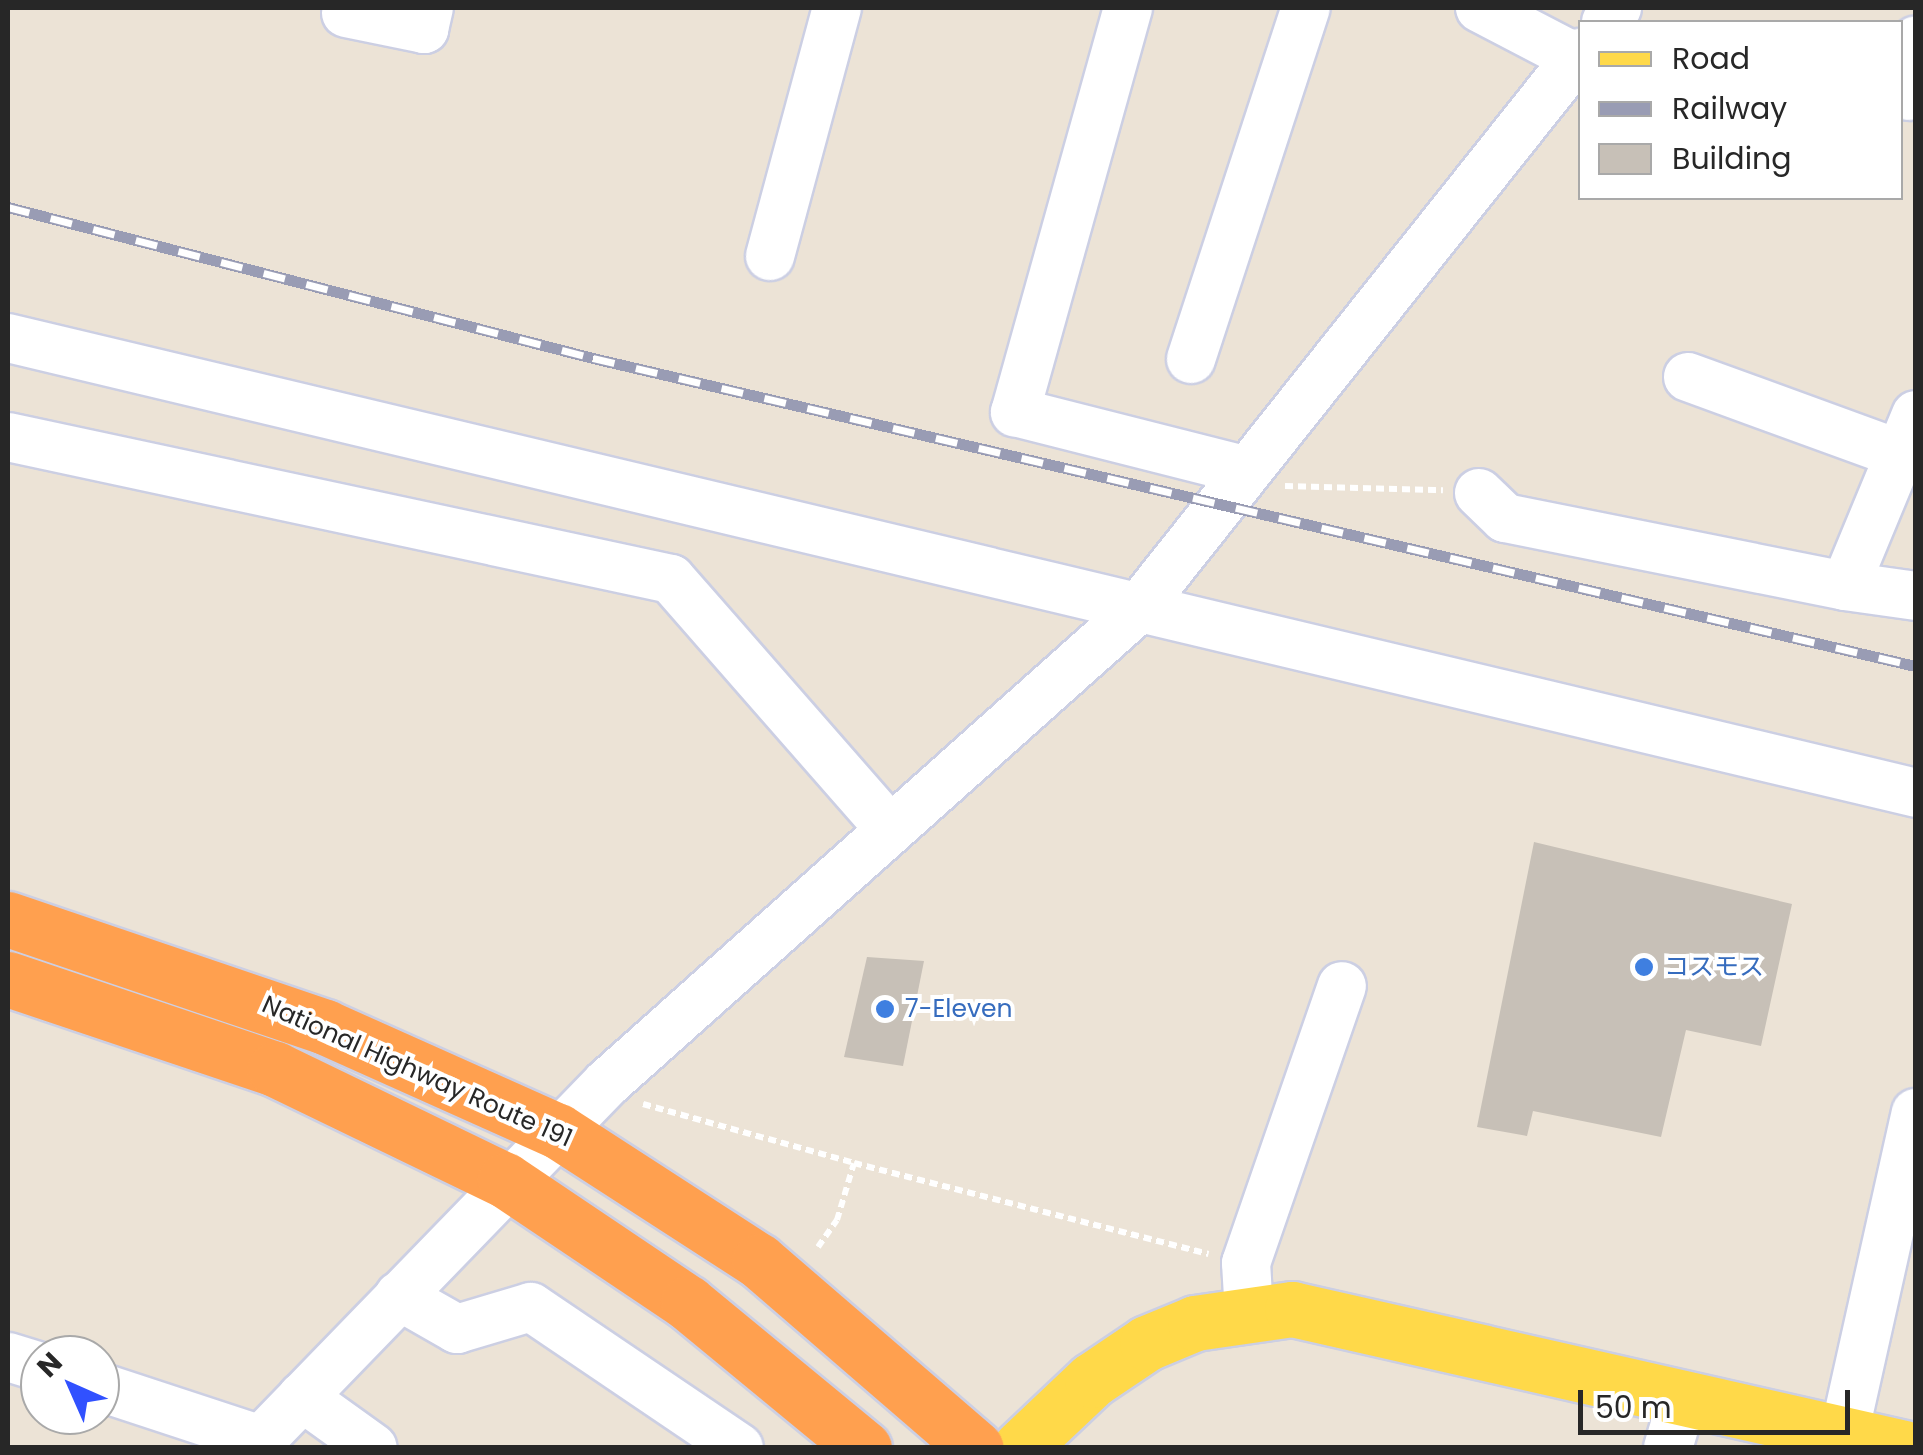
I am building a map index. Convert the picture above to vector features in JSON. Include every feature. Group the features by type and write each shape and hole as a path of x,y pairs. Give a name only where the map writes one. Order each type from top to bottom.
{"highway":[{"name":"National Highway Route 191","path":"8,918 325,1027 558,1131 758,1261 976,1448"},
{"path":"8,980 275,1069 505,1180 658,1281 864,1448"}],"main road":[{"path":"1020,1448 1092,1380 1148,1343 1249,1312 1350,1317 1676,1423 1844,1434 1904,1448"}],"street":[{"path":"346,13 424,29 429,8"},
{"path":"770,256 787,140 837,8"},
{"path":"1128,8 1015,412 1244,470"},
{"path":"1191,360 1306,8"},
{"path":"120,1394 261,1440 505,1180 887,826 1137,610 1244,470 1578,56 1480,8"},
{"path":"1908,96 1916,40"},
{"path":"8,338 1916,793"},
{"path":"1688,376 1906,434 1846,586"},
{"path":"8,437 671,580 887,826"},
{"path":"1479,493 1506,518 1846,586 1916,596"},
{"path":"1249,1312 1246,1263 1342,986"},
{"path":"1844,1434 1906,1199 1916,1113"},
{"path":"399,1296 457,1328 530,1308 739,1448"},
{"path":"302,1397 373,1448"}],"path":[{"path":"1244,470 1287,486 1479,493"},
{"path":"638,1102 854,1163 1215,1256"},
{"path":"818,1247 837,1220 854,1163"}],"building":[{"name":"コスモス","path":"1534,842 1792,904 1761,1046 1686,1030 1661,1137 1533,1111 1527,1136 1477,1127"},
{"name":"7-Eleven","path":"867,957 924,961 903,1066 844,1057"}],"railway":[{"path":"8,207 593,358 1916,666"}],"place":[{"name":"コスモス","path":"1644,967"},
{"name":"7-Eleven","path":"885,1009"}]}
